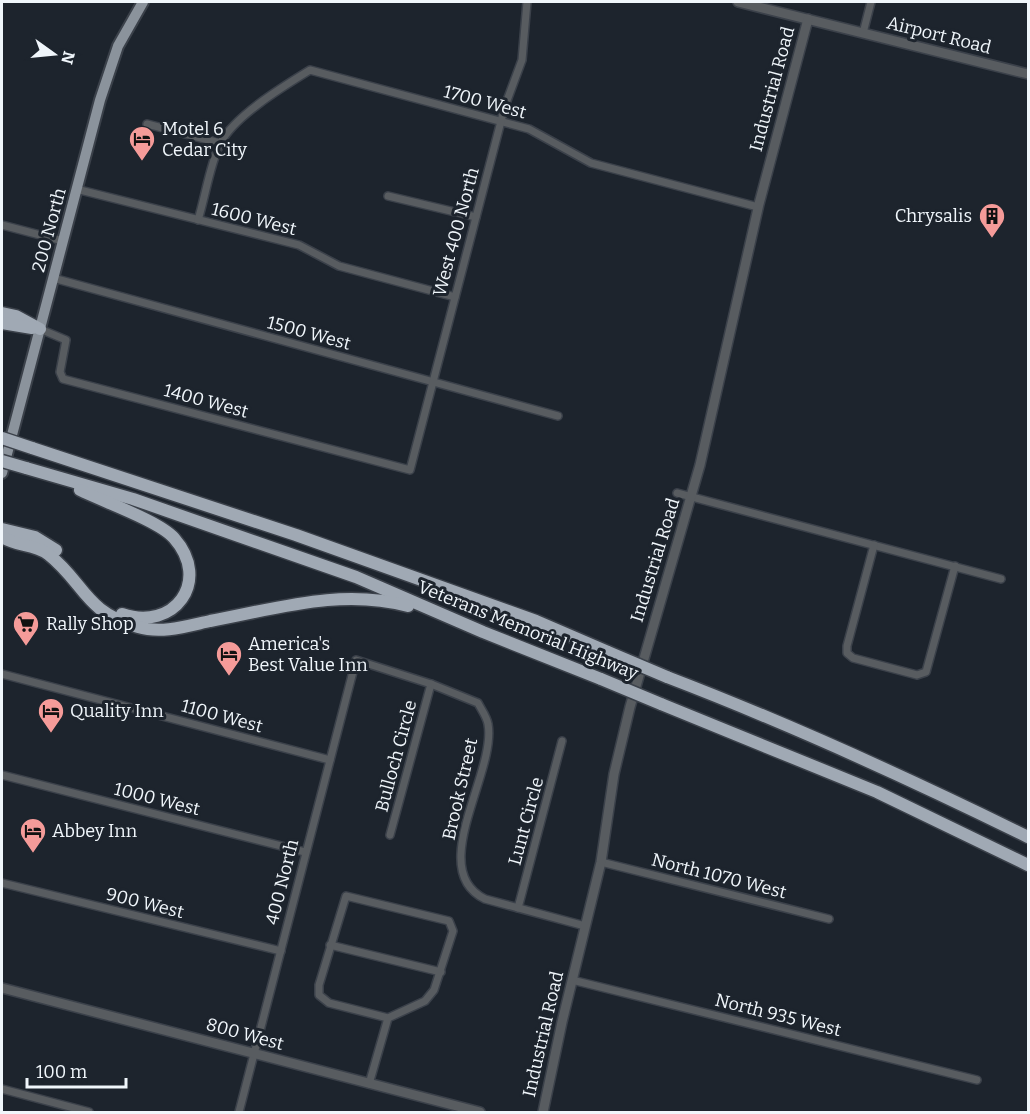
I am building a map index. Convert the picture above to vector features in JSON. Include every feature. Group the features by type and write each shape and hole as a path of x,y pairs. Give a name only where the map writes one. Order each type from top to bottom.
{"highway":[{"path":"2,313 16,316 40,329"},
{"path":"2,322 40,329"},
{"name":"Veterans Memorial Highway","path":"2,438 296,535 536,621 732,702 890,771 1029,837"},
{"name":"Veterans Memorial Highway","path":"2,461 133,499 356,577 483,632 877,792 1029,865"},
{"path":"2,529 35,537 54,548 96,597 124,615 135,618 156,617 181,601 190,581 190,569 183,550 172,536 46,474"},
{"path":"2,537 42,550 57,562 95,606 108,616 141,628 180,628 308,601 360,599 399,604 429,612 483,632"}],"main road":[{"name":"200 North","path":"2,473 109,68 128,25 143,2"}],"street":[{"name":"West 400 North","path":"410,470 501,122 522,60 527,2"},
{"name":"Airport Road","path":"738,2 1029,74"},
{"path":"863,33 871,2"},
{"name":"Industrial Road","path":"543,1113 601,862 614,774 630,707 691,497 758,207 808,20"},
{"name":"1700 West","path":"198,220 220,143 238,122 272,93 310,70 535,131 591,163 758,207"},
{"path":"147,124 220,143"},
{"name":"1600 West","path":"76,189 299,245 339,266 455,297"},
{"path":"388,196 476,217"},
{"path":"2,225 63,241"},
{"name":"1500 West","path":"53,278 558,416"},
{"name":"1400 West","path":"40,329 66,340 60,372 63,379 410,470"},
{"path":"676,493 1001,579"},
{"path":"874,545 846,651 853,658 919,676 928,670 956,566"},
{"name":"Brook Street","path":"356,660 431,684 478,703 488,723 488,744 460,856 462,874 470,888 479,896 585,926"},
{"name":"400 North","path":"238,1113 356,660"},
{"name":"1100 West","path":"2,674 330,760"},
{"name":"Bulloch Circle","path":"390,836 431,684"},
{"name":"Lunt Circle","path":"518,908 562,741"},
{"name":"1000 West","path":"2,775 305,852"},
{"name":"North 1070 West","path":"601,862 829,919"},
{"name":"900 West","path":"2,883 281,951"},
{"path":"346,896 449,921 453,931 434,990 425,1001 388,1018 322,1000 319,995 319,985 330,945 342,901 346,896"},
{"path":"330,945 441,972"},
{"name":"North 935 West","path":"572,980 977,1080"},
{"name":"800 West","path":"2,988 480,1113"},
{"path":"369,1084 388,1018"},
{"path":"2,1089 89,1113"}],"place":[{"name":"Motel 6 Cedar City","path":"142,162"},
{"name":"Chrysalis","path":"992,239"},
{"name":"Rally Shop","path":"26,647"},
{"name":"America's Best Value Inn","path":"229,677"},
{"name":"Quality Inn","path":"51,734"},
{"name":"Abbey Inn","path":"33,854"}]}
